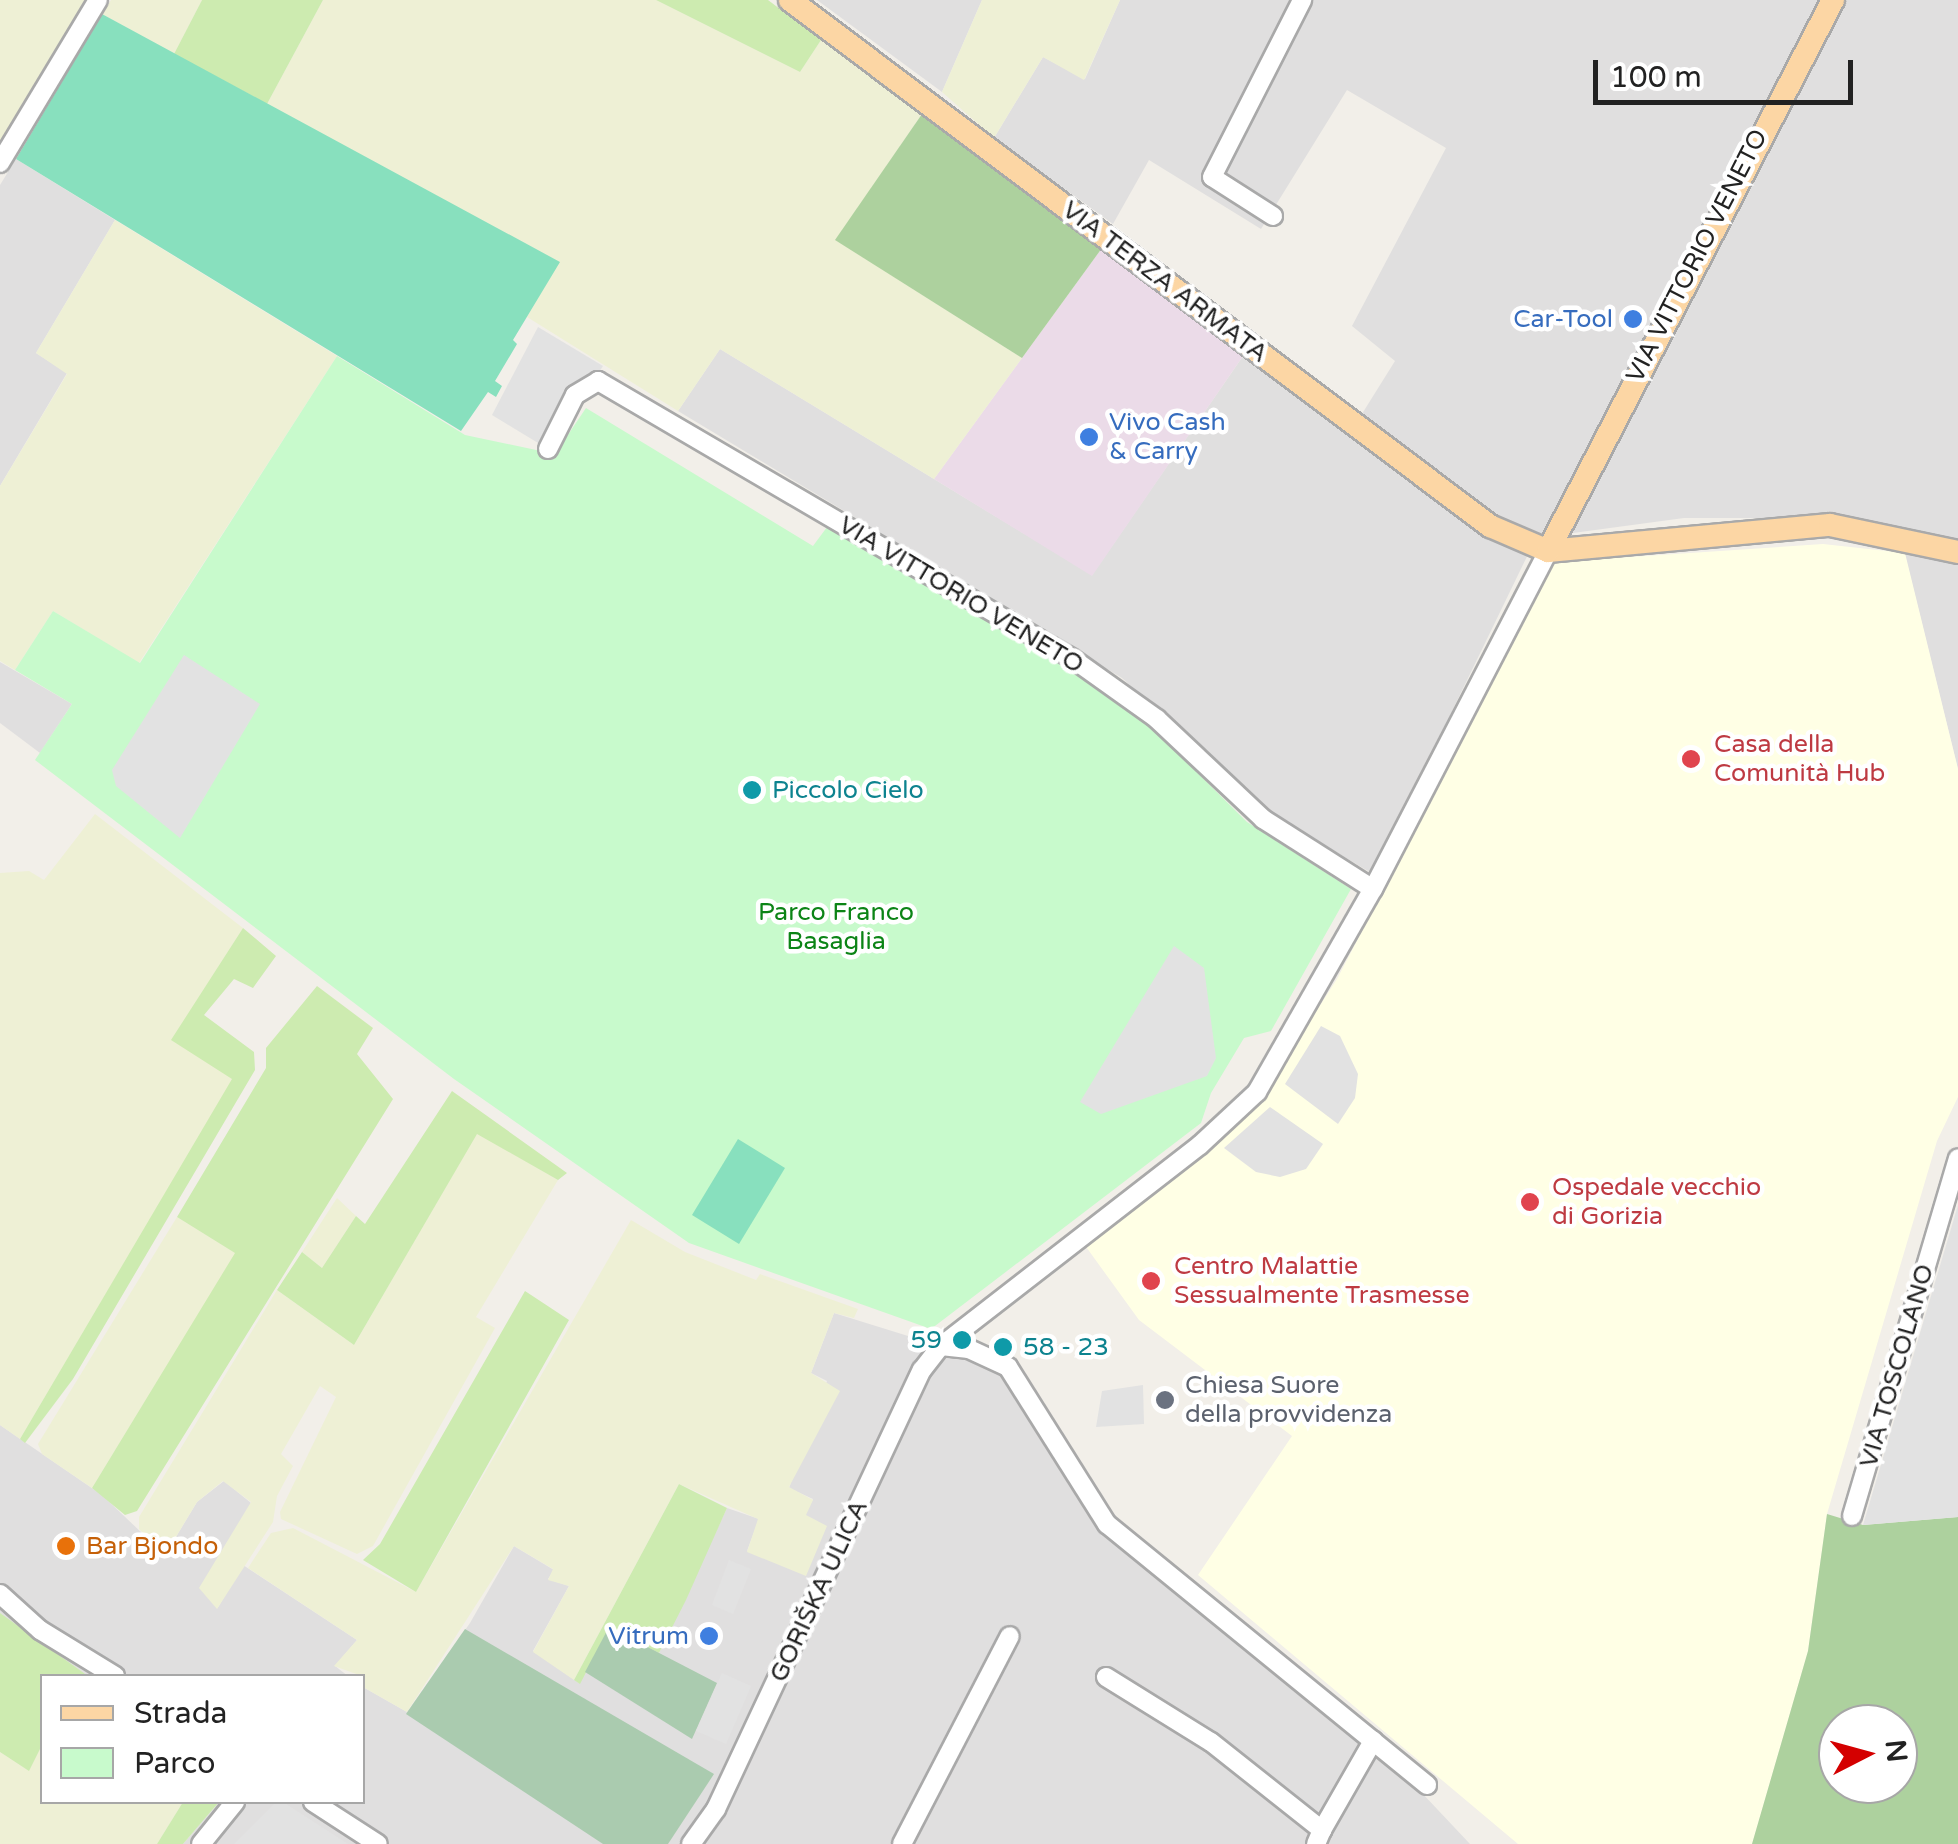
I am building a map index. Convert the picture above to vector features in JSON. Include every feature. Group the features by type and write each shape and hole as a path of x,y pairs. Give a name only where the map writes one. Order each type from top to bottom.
{"main road":[{"name":"VIA TERZA ARMATA","path":"790,0 1490,526 1548,551"},
{"name":"VIA VITTORIO VENETO","path":"1548,551 1833,0"},
{"path":"1548,551 1830,525 1958,552"}],"street":[{"path":"0,162 98,0"},
{"path":"1273,216 1212,177 1302,0"},
{"name":"VIA VITTORIO VENETO","path":"548,448 575,395 598,381 1073,659 1157,719 1263,819 1373,888"},
{"name":"VIA VITTORIO VENETO","path":"945,1343 1200,1146 1257,1092 1373,888 1548,551"},
{"name":"VIA TOSCOLANO","path":"1852,1516 1958,1158"},
{"path":"945,1343 1008,1367 1106,1524 1427,1785"},
{"name":"GORIŠKA ULICA","path":"692,1844 716,1809 922,1370 945,1343"},
{"path":"0,1594 40,1630 112,1674"},
{"path":"902,1844 1010,1636"},
{"path":"1106,1677 1211,1742 1319,1837 1373,1741"},
{"path":"202,1844 233,1804"},
{"path":"316,1804 378,1844"}],"shaded area":[{"path":"0,0 86,0 0,142"},
{"path":"111,0 202,0 174,54 102,14"},
{"path":"323,0 656,0 800,72 821,40 922,114 836,240 1022,358 934,479 720,349 678,411 527,317 559,262 267,104"},
{"path":"817,0 982,0 942,92"},
{"path":"982,0 1120,0 1084,80 1043,57 994,138 942,92"},
{"path":"1120,0 1958,0 1958,769 1898,527 1843,518 1684,518 1536,538 1373,874 1269,812 1122,678 678,411 720,349 1092,575 1243,356 1350,433 1395,361 1352,326 1446,148 1347,90 1261,229 1149,160 1113,224 994,138 1043,57 1085,79"},
{"path":"16,159 115,220 36,353 67,373 0,486 0,185"},
{"path":"115,220 337,356 139,663 53,611 15,670 0,661 0,486 67,374 36,353"},
{"path":"1102,248 1243,356 1092,576 934,479"},
{"path":"538,327 603,366 548,449 492,415"},
{"name":"Ospedale vecchio di Gorizia","path":"1823,544 1905,553 1958,769 1958,1097 1937,1141 1827,1514 1808,1651 1752,1844 1518,1844 1198,1575 1292,1436 1139,1320 1084,1244 1257,1103 1337,979 1555,562"},
{"path":"184,655 260,704 180,838 116,786 112,770"},
{"path":"0,662 72,704 40,753 0,723"},
{"path":"95,814 243,928 172,1040 233,1079 20,1439 0,1425 0,873 29,871 44,880"},
{"path":"1174,946 1204,968 1216,1058 1207,1076 1101,1114 1080,1102"},
{"path":"1321,1026 1340,1036 1358,1074 1355,1098 1338,1124 1285,1084"},
{"path":"1270,1107 1323,1144 1306,1169 1280,1177 1256,1172 1224,1148"},
{"path":"477,1133 558,1180 476,1317 495,1328 373,1546 357,1554 281,1519 280,1512 336,1397 320,1386 281,1454 293,1466 277,1496 273,1522 217,1609 199,1588 251,1502 223,1481 197,1502 165,1555 139,1529 139,1517 277,1290 354,1345"},
{"path":"337,1198 356,1216 322,1268 302,1252"},
{"path":"1958,1205 1958,1517 1863,1525"},
{"path":"177,1217 236,1253 92,1488 42,1454 38,1444"},
{"path":"631,1220 685,1252 756,1280 760,1274 858,1309 854,1318 834,1313 811,1373 840,1391 789,1487 813,1500 806,1515 827,1526 806,1576 747,1552 758,1519 679,1484 574,1680 533,1652 569,1586 548,1580 553,1569 514,1546 407,1712 365,1688 365,1674 334,1666 357,1640 248,1568 271,1533 293,1528 416,1592"},
{"path":"834,1313 1008,1367 1107,1524 1373,1741 1470,1844 183,1844 217,1804 365,1804 365,1688 407,1712 470,1623 514,1546 554,1570 548,1579 569,1586 533,1651 579,1683 609,1627 659,1653 727,1508 759,1519 747,1551 805,1515 813,1499 789,1488 827,1381 811,1373"},
{"path":"1143,1385 1144,1424 1096,1427 1102,1391"},
{"path":"0,1425 102,1495 165,1555 197,1502 224,1481 251,1503 217,1609 243,1565 357,1640 335,1666 345,1674 85,1674 0,1613"},
{"path":"729,1560 751,1569 733,1614 712,1605"},
{"path":"609,1627 717,1683 692,1739 585,1672"},
{"path":"465,1629 714,1774 668,1844 603,1844 406,1714"},
{"path":"722,1673 751,1686 726,1744 696,1731"},
{"path":"40,1749 40,1804 182,1804 157,1844 0,1844 0,1752 28,1770"},
{"path":"274,1804 286,1804 348,1844 234,1844"}],"green space":[{"path":"202,0 323,0 267,104 174,54"},
{"path":"656,0 768,0 821,40 800,72"},
{"path":"102,14 560,262 513,340 517,344 495,381 502,386 496,397 488,392 461,431 16,159"},
{"path":"922,114 1102,248 1022,358 835,240"},
{"name":"Parco Franco Basaglia","path":"337,356 465,435 555,454 586,408 813,546 830,523 1127,703 1247,822 1351,889 1271,1031 1244,1038 1211,1093 1201,1123 931,1329 689,1243 454,1079 35,760 72,704 15,670 53,611 140,663"},
{"path":"243,928 276,956 253,988 234,979 204,1015 254,1052 255,1070 73,1379 25,1443 20,1439 232,1079 171,1040"},
{"path":"317,986 373,1028 357,1054 393,1099 137,1511 125,1515 92,1488 235,1253 177,1217 266,1068 266,1048"},
{"path":"452,1091 567,1173 558,1180 477,1134 354,1345 277,1290 302,1252 322,1268 356,1216 365,1224"},
{"path":"738,1139 785,1168 739,1244 692,1215"},
{"path":"525,1291 569,1320 416,1592 363,1560 380,1544"},
{"path":"679,1484 727,1508 686,1600 659,1653 609,1628 580,1684 574,1680"},
{"path":"1827,1514 1863,1525 1958,1517 1958,1844 1752,1844 1808,1651"},
{"path":"0,1613 85,1674 40,1674 40,1749 29,1771 0,1752"},
{"path":"182,1804 217,1804 183,1844 157,1844"}],"place":[{"name":"Car-Tool","path":"1633,319"},
{"name":"Vivo Cash & Carry","path":"1089,437"},
{"name":"Casa della Comunità Hub","path":"1691,759"},
{"name":"Piccolo Cielo","path":"752,790"},
{"name":"Ospedale vecchio di Gorizia","path":"1530,1202"},
{"name":"Centro Malattie Sessualmente Trasmesse","path":"1151,1281"},
{"name":"59","path":"962,1340"},
{"name":"58 - 23","path":"1003,1347"},
{"name":"Chiesa Suore della provvidenza","path":"1165,1400"},
{"name":"Bar Bjondo","path":"66,1546"},
{"name":"Vitrum","path":"709,1636"}]}
